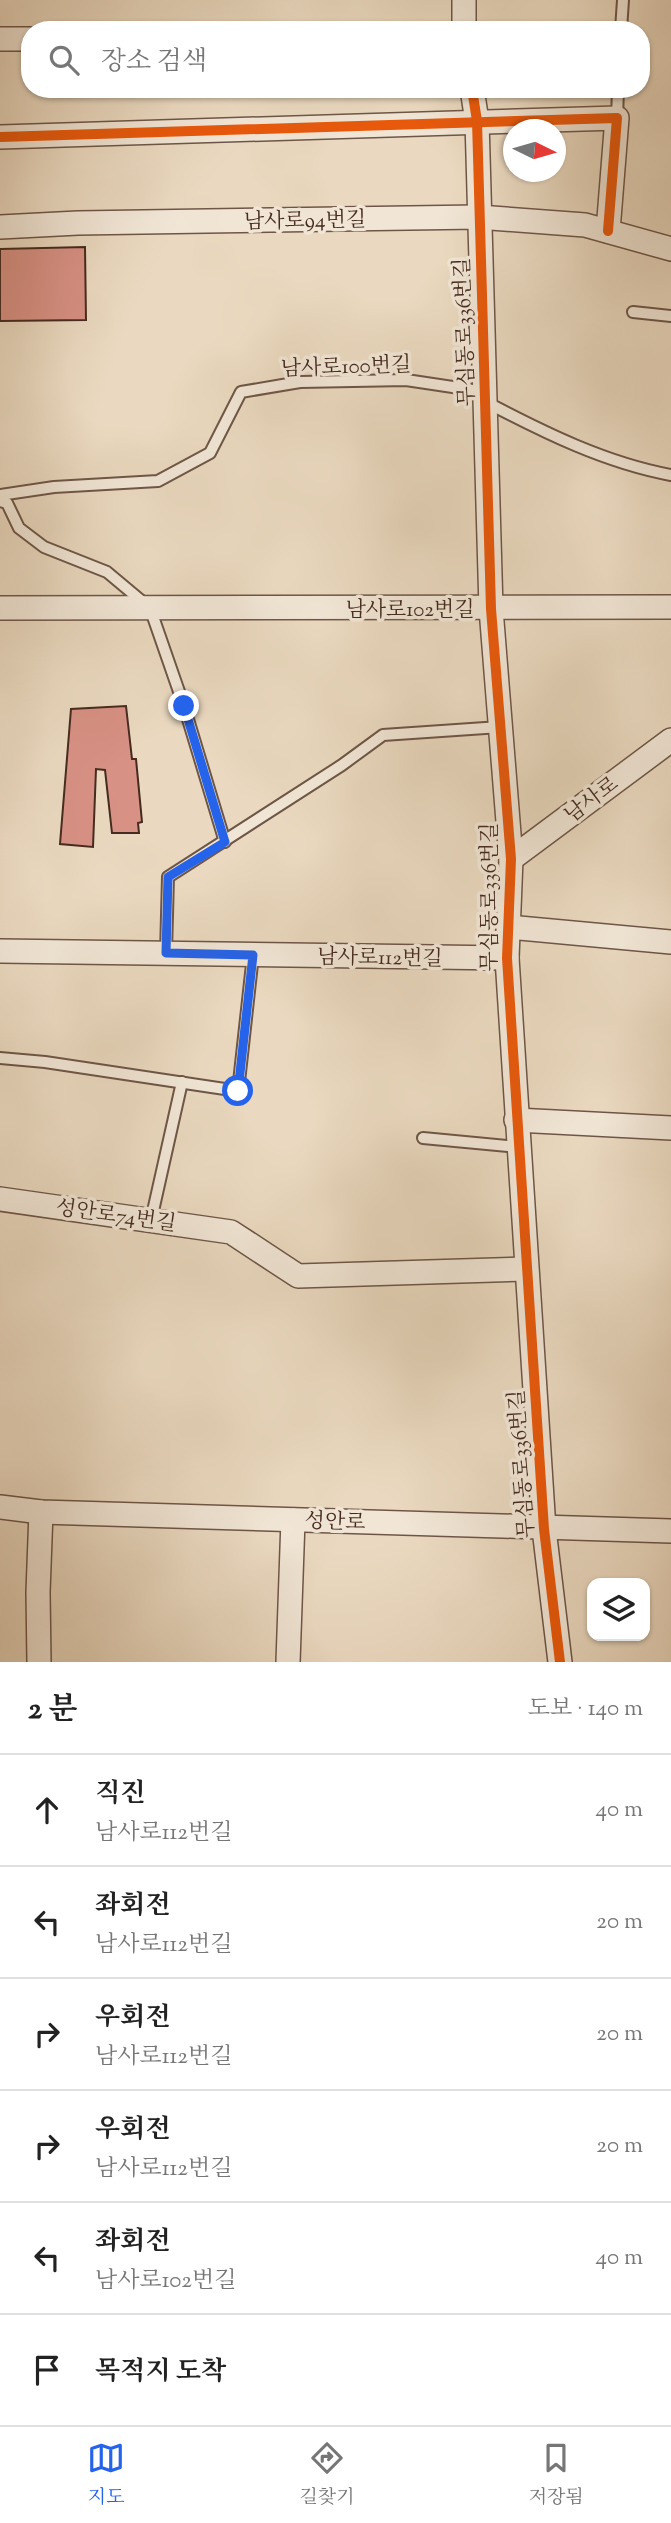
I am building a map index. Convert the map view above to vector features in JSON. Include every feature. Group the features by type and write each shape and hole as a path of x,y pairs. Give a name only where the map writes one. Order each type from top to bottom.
{"street":[{"path":"464,0 464,21"},
{"path":"0,39 21,39"},
{"name":"무심동로336번길","path":"473,98 477,121 491,609 511,859 507,958 544,1528 560,1662"},
{"path":"0,137 617,118 608,231"},
{"name":"남사로94번길","path":"0,227 78,223 478,217 585,225 671,249"},
{"name":"남사로102번길","path":"0,608 671,607"},
{"name":"남사로","path":"511,859 671,740"},
{"path":"509,927 671,943"},
{"name":"남사로112번길","path":"0,951 507,958"},
{"path":"516,1119 671,1128"},
{"name":"성안로74번길","path":"0,1199 231,1231 298,1276 526,1269"},
{"name":"성안로","path":"0,1507 41,1513 671,1531"},
{"path":"39,1662 37,1601 41,1513"},
{"path":"288,1662 293,1520"}],"lane":[{"path":"622,21 623,0"},
{"path":"617,118 618,98"},
{"path":"633,312 671,316"},
{"name":"남사로100번길","path":"0,495 54,487 158,481 210,453 241,392 300,382 406,380 486,397 546,434 642,470 671,475"},
{"path":"0,501 7,503 19,528 44,547 107,572 150,608 184,706 225,842"},
{"path":"166,953 168,877 225,842 383,735 500,727"},
{"path":"0,1058 45,1062 238,1091 253,955"},
{"path":"151,1220 182,1082"},
{"path":"423,1138 518,1147"}],"building":[{"path":"85,247 86,320 0,321 0,249"},
{"path":"126,706 132,759 136,759 142,822 138,823 139,833 112,833 105,770 96,769 93,847 60,844 71,709"}],"cycle path":[{"path":"473,98 477,121 491,609 511,859 507,958 544,1529 560,1662"},
{"path":"0,137 617,118 608,231"}],"route":[{"path":"184,706 225,842 168,877 166,953 253,955 238,1091"}]}
